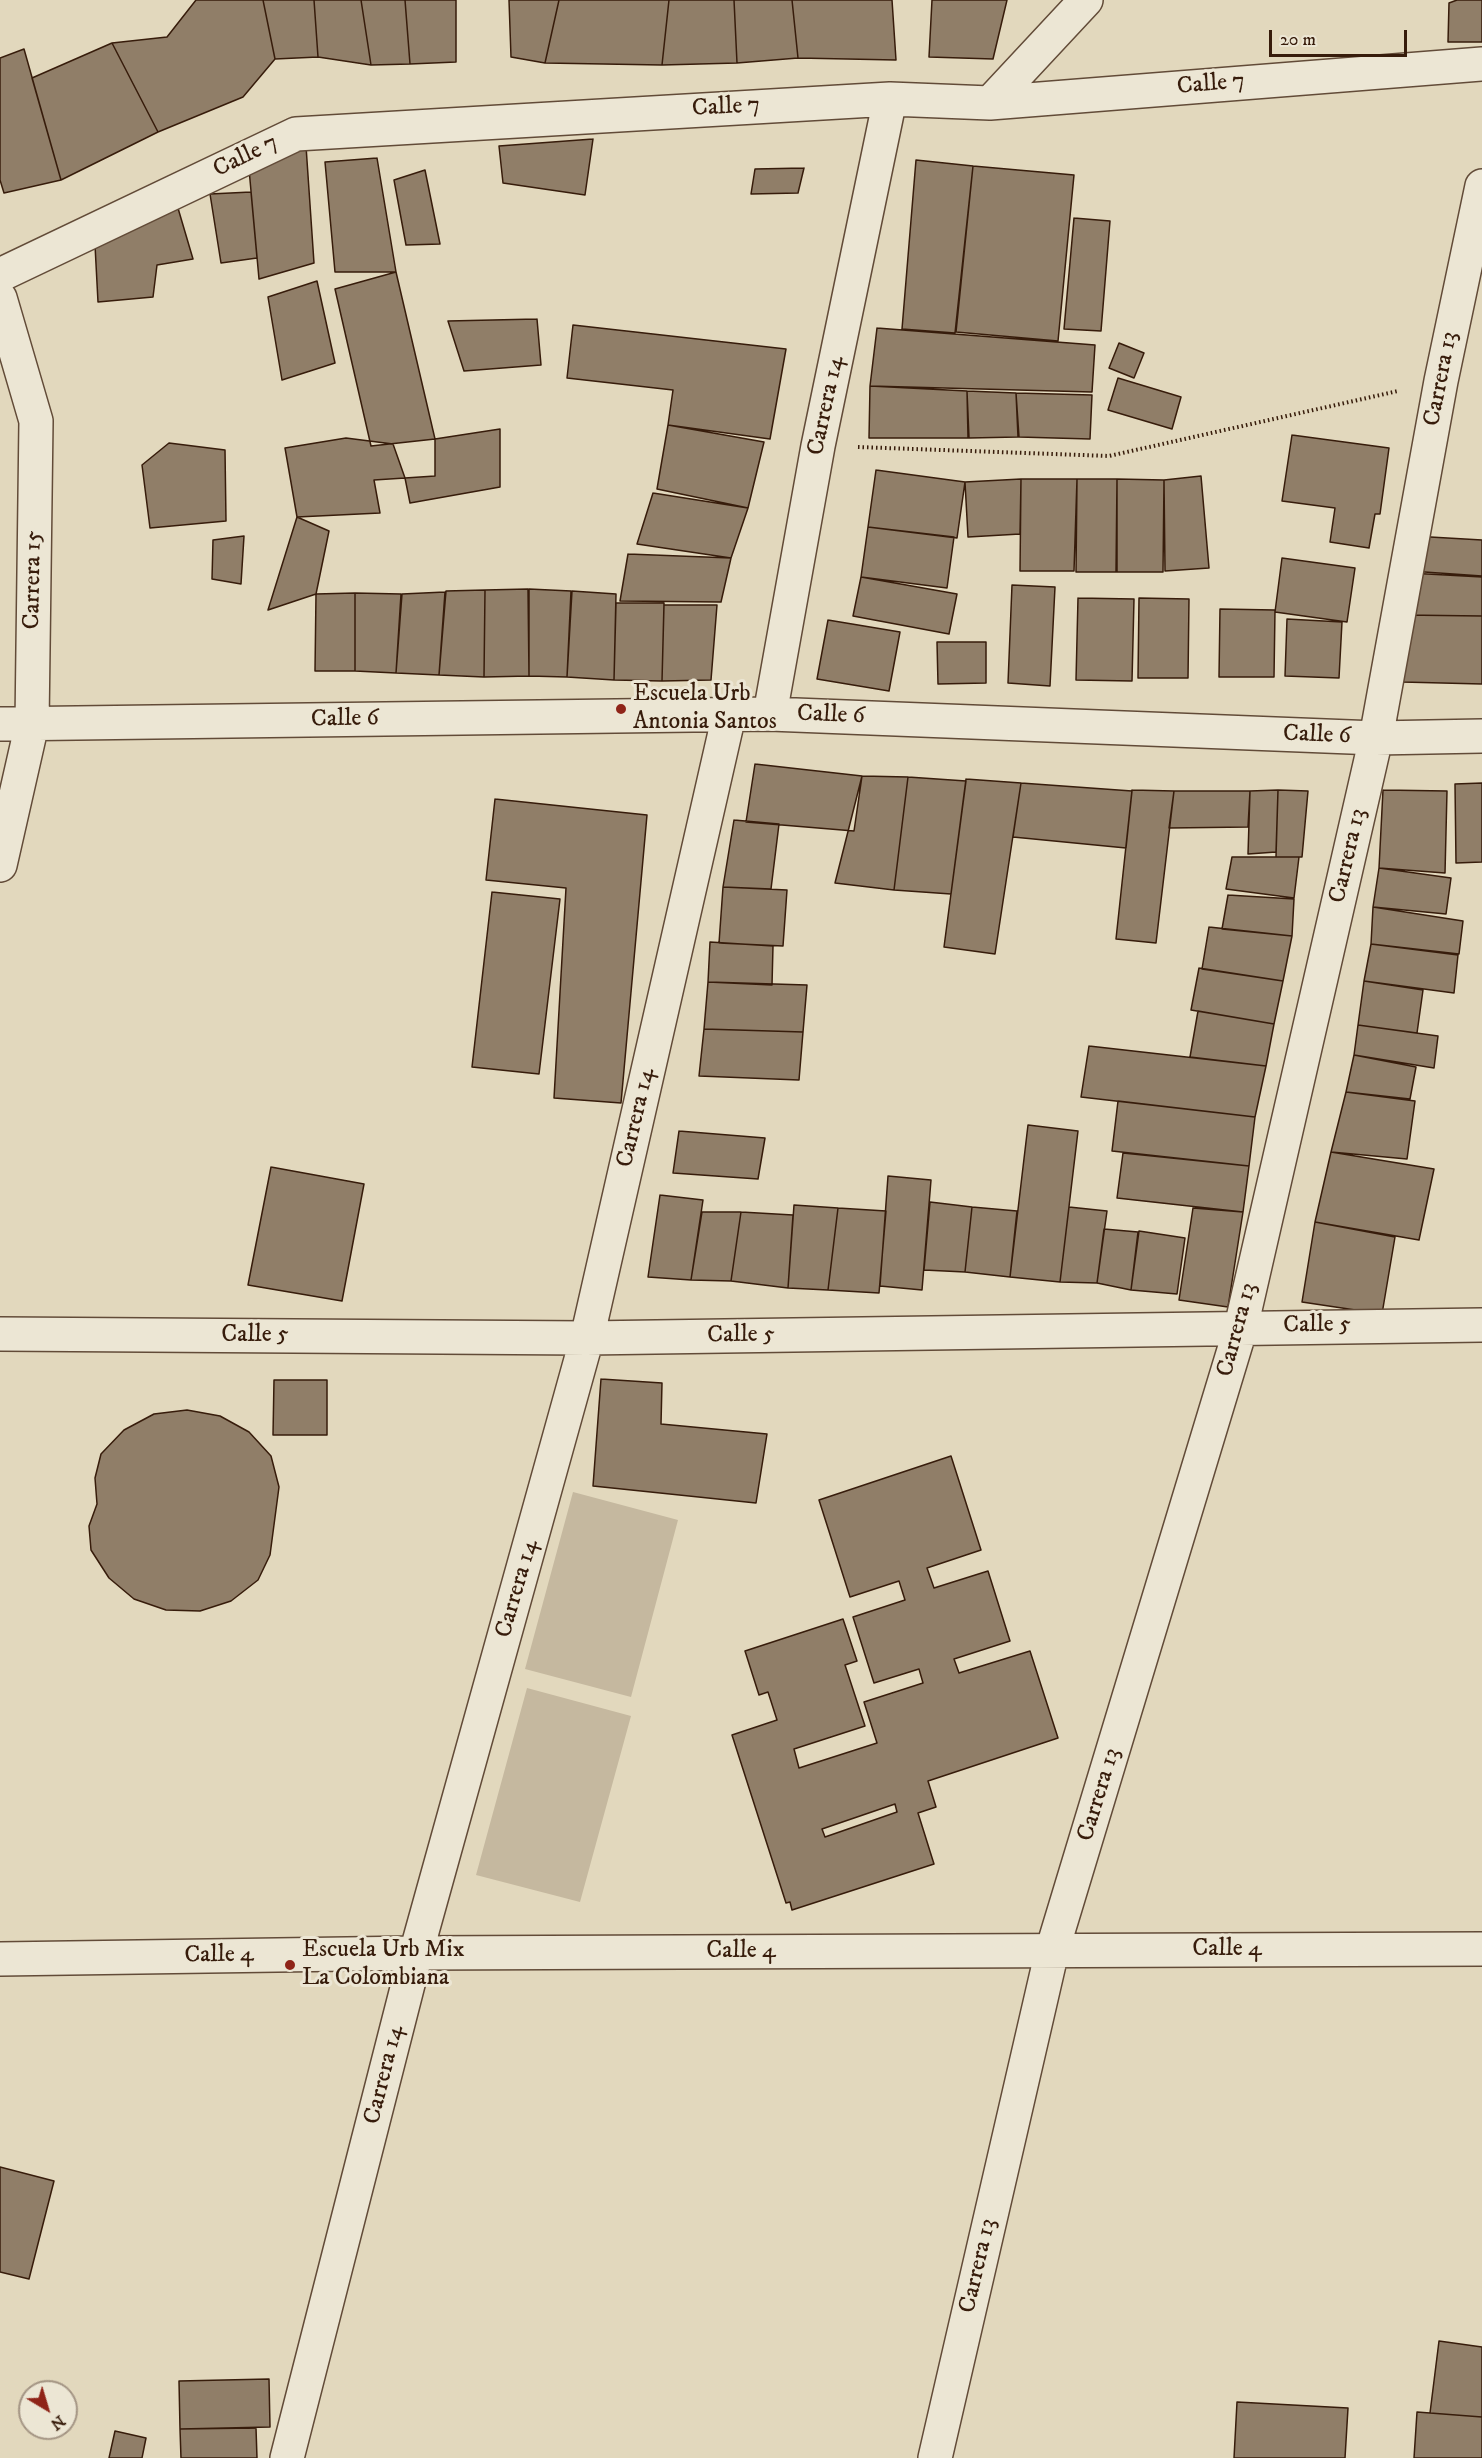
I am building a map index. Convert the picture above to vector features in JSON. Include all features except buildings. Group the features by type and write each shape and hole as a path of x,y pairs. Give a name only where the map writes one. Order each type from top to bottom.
{"street":[{"path":"990,103 1086,0"},
{"name":"Calle 7","path":"0,275 296,134 890,99 990,103 1482,64"},
{"name":"Carrera 14","path":"770,714 818,446 890,99"},
{"name":"Carrera 13","path":"935,2458 1053,1951 1241,1327 1376,738 1441,381 1482,186"},
{"name":"Carrera 15","path":"0,298 36,421 32,724 0,865"},
{"name":"Calle 6","path":"0,724 770,714 1376,738 1482,736"},
{"name":"Carrera 14","path":"288,2458 416,1953 587,1338 729,715"},
{"name":"Calle 5","path":"0,1334 587,1338 1482,1324"},
{"name":"Calle 4","path":"0,1959 416,1953 1482,1949"}],"path":[{"path":"818,446 1109,456 1441,381"}],"shaded area":[{"path":"573,1492 678,1520 631,1697 525,1669"},
{"path":"527,1688 631,1716 580,1902 476,1875"}],"place":[{"name":"Escuela Urb Antonia Santos","path":"621,709"},
{"name":"Escuela Urb Mix La Colombiana","path":"290,1965"}]}
